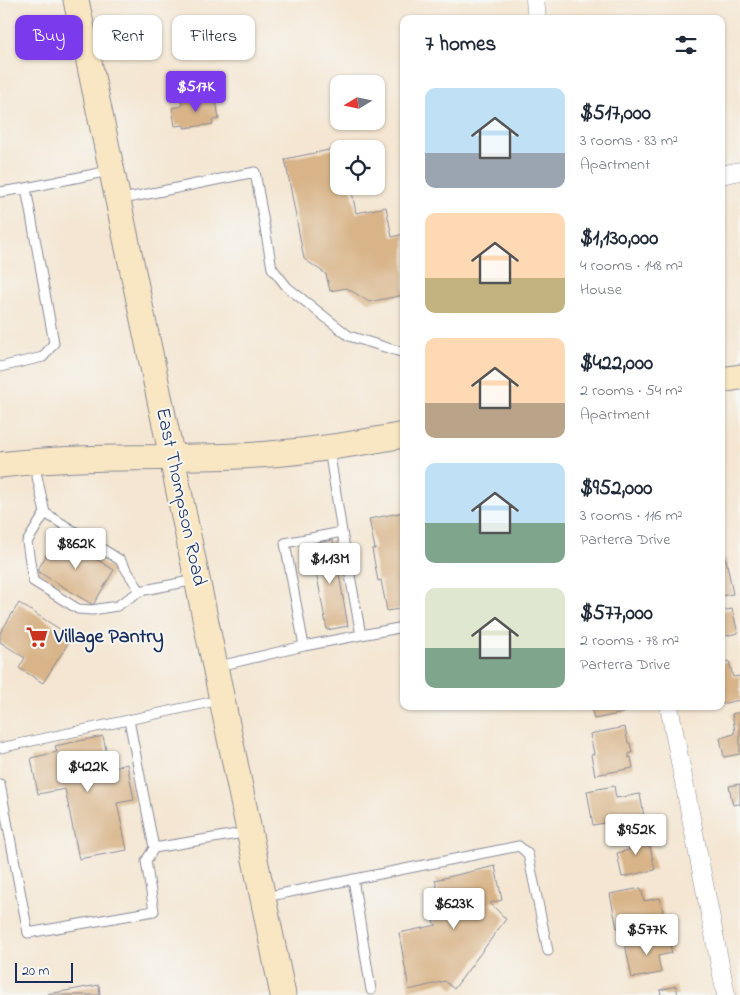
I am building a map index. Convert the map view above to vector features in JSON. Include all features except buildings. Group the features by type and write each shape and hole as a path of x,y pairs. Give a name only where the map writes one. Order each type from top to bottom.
{"main road":[{"name":"East Thompson Road","path":"76,0 283,995"},
{"path":"725,379 740,377"},
{"path":"0,465 77,459 172,458 302,452 400,437"}],"street":[{"path":"535,0 537,15"},
{"path":"725,174 740,171"},
{"path":"670,710 726,995"}],"lane":[{"path":"0,192 112,170"},
{"path":"118,200 255,172 272,268 287,287 349,336 400,352"},
{"path":"0,367 43,357 54,343 26,188"},
{"path":"329,448 361,635"},
{"path":"34,461 45,513 27,542 33,581 78,609 92,610 117,606 140,591 197,579"},
{"path":"45,513 120,560 140,591"},
{"path":"304,646 285,543 342,532"},
{"path":"215,667 304,646 400,628"},
{"path":"0,748 222,699"},
{"path":"0,784 28,933 154,911 146,862 154,848 129,720"},
{"path":"154,848 249,832"},
{"path":"263,897 520,846 528,854 548,951"},
{"path":"353,879 371,990"}],"place":[{"name":"Village Pantry","path":"37,637"}]}
